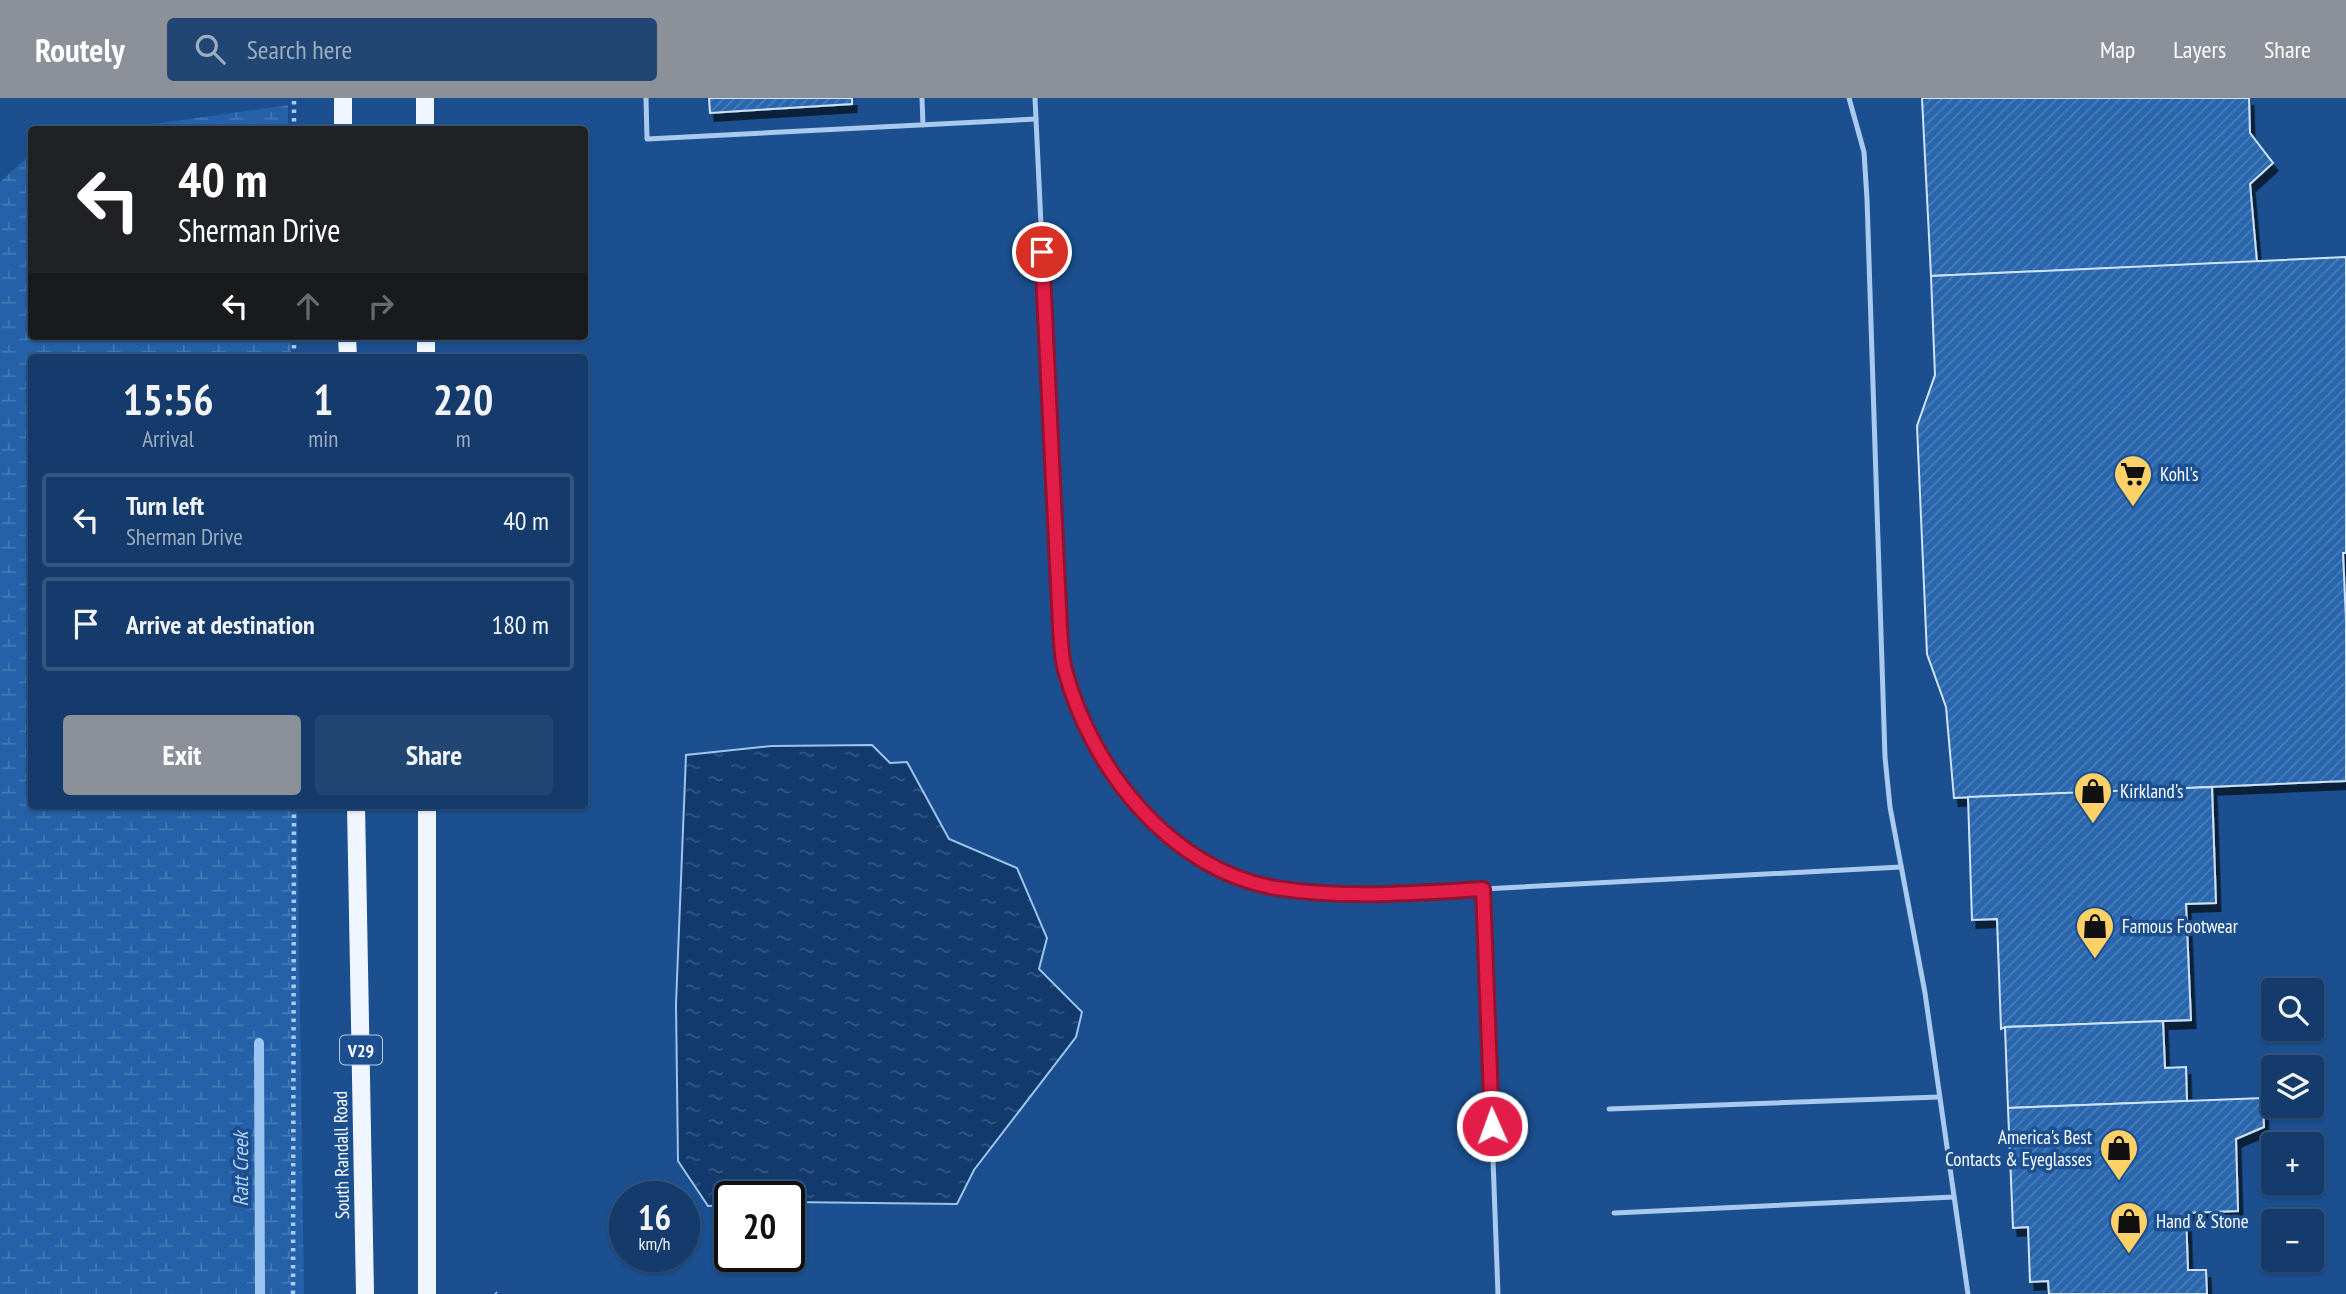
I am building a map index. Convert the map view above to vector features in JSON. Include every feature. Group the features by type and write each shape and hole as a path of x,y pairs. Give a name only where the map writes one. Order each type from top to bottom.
{"main road":[{"path":"343,98 344,126"},
{"path":"425,98 425,126"},
{"name":"South Randall Road","path":"356,809 365,1294"},
{"path":"426,809 427,1294"}],"lane":[{"path":"646,98 647,139 1036,119"},
{"path":"922,98 923,125"},
{"path":"1035,98 1064,668 1089,733 1115,779 1145,814 1180,845 1224,872 1274,887 1340,894 1393,894 1901,867"},
{"path":"1849,98 1864,152 1885,757 1890,807 1925,993 1968,1294"},
{"path":"1483,889 1497,1294"},
{"path":"1609,1109 1939,1097"},
{"path":"1614,1213 1954,1197"}],"path":[{"path":"294,98 294,126"},
{"path":"293,1294 294,809"}],"green space":[{"path":"288,105 288,126 139,126"},
{"path":"28,157 28,340 291,340 291,354 28,354 28,809 297,809 304,1294 0,1294 0,182"}],"water":[{"path":"872,745 890,763 907,762 949,839 1017,868 1047,938 1039,969 1082,1012 1076,1037 974,1170 957,1204 805,1202 805,1181 714,1181 714,1206 708,1206 700,1194 700,1181 691,1181 678,1161 676,1004 686,755 772,746"}],"building":[{"path":"709,98 852,98 852,104 710,113"},
{"path":"1922,98 2249,98 2250,133 2273,163 2250,184 2257,262 1931,276"},
{"name":"Kohl's","path":"2346,257 2346,553 2343,553 2346,620 2346,781 1954,798 1946,707 1927,654 1917,426 1935,375 1931,276"},
{"path":"2212,787 2216,903 2186,904 2191,1020 2001,1029 1997,919 1972,920 1968,797"},
{"path":"2163,1021 2165,1068 2186,1067 2187,1101 2008,1108 2005,1027"},
{"path":"2261,1098 2264,1127 2236,1139 2238,1211 2186,1213 2188,1270 2206,1270 2207,1294 2049,1294 2048,1281 2030,1282 2028,1227 2013,1228 2008,1108"}],"waterway":[{"name":"Ratt Creek","path":"259,1043 260,1294"}],"place":[{"name":"Kohl's","path":"2133,508"},
{"name":"Kirkland's","path":"2093,825"},
{"name":"Famous Footwear","path":"2095,960"},
{"name":"America's Best Contacts & Eyeglasses","path":"2119,1182"},
{"name":"Hand & Stone","path":"2129,1255"}],"route":[{"path":"1042,252 1064,668 1095,744 1115,779 1145,814 1180,845 1224,872 1274,887 1340,894 1483,889 1492,1126"}]}
